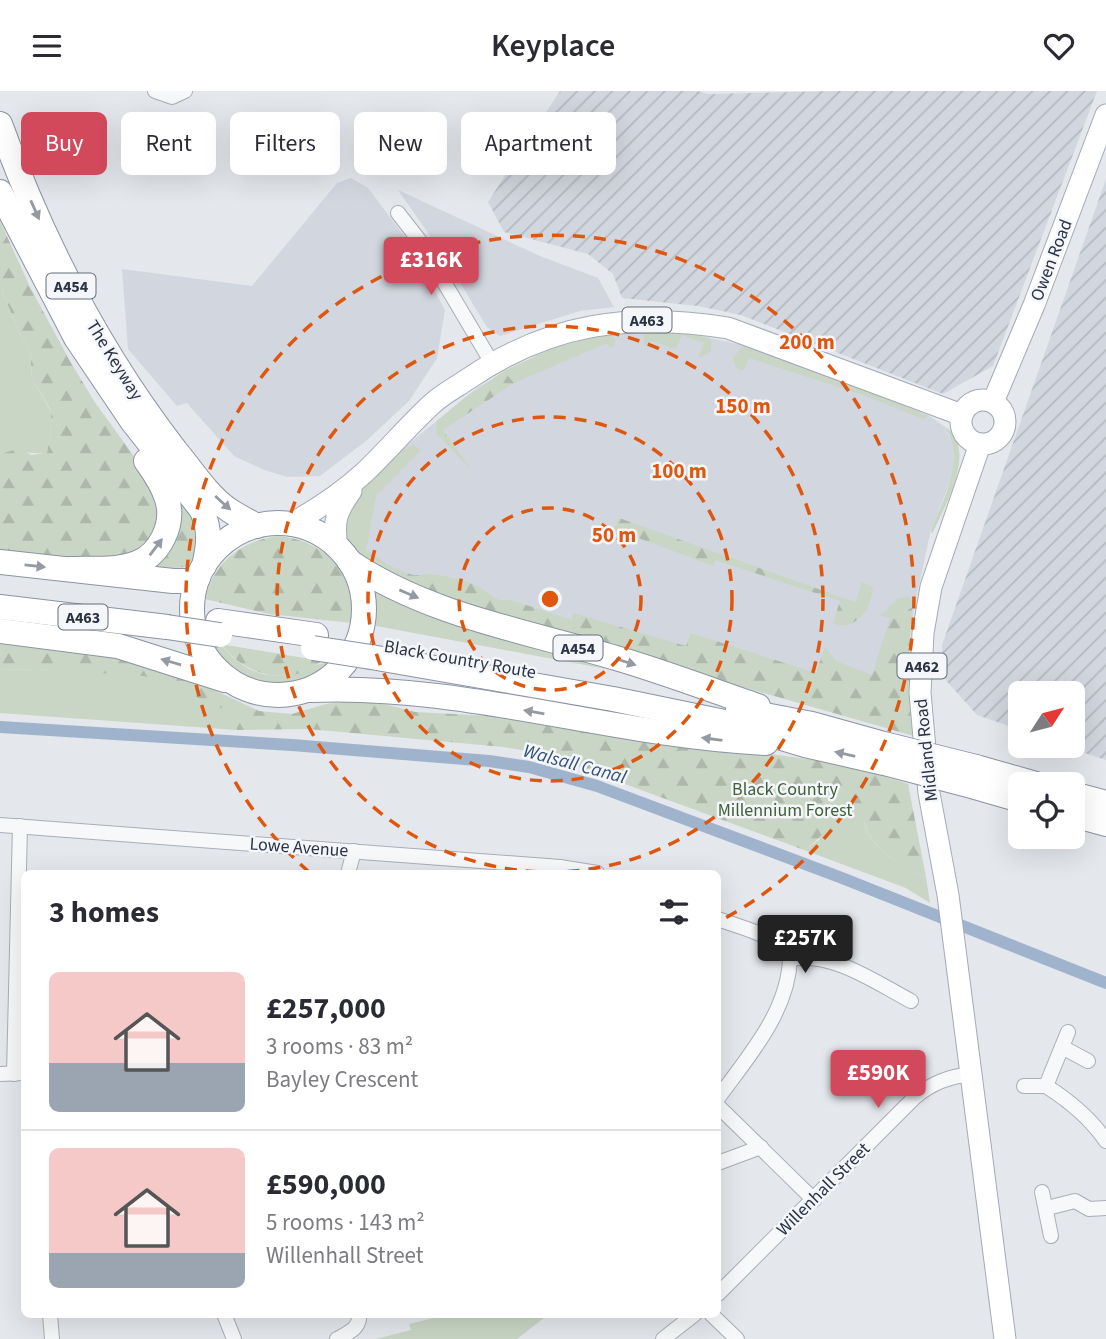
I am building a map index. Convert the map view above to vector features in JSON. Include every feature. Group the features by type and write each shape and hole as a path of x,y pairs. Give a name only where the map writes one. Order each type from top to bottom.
{"highway":[{"name":"The Keyway","path":"0,124 58,261 88,320 125,380 164,436 210,491 227,509 257,526"},
{"name":"The Keyway","path":"0,192 76,338 132,421 206,518 209,541 201,572"},
{"path":"71,569 121,568 148,557 165,535 169,510 168,500 155,474 110,410 88,373 76,338"},
{"path":"0,562 189,581 201,572 218,547 230,538 257,526 291,524 314,531 343,554 360,584 364,605 357,643 345,663 335,673 305,691 271,695 118,646 0,631"},
{"name":"A454","path":"343,554 376,580 416,598 461,614 618,659 808,734"},
{"path":"201,572 192,610 196,635 215,667 236,684"},
{"name":"Black Country Route","path":"0,592 372,651 738,725 808,734 976,777 1008,781"},
{"name":"Black Country Route","path":"0,607 166,620"},
{"name":"A454","path":"305,691 388,690 491,704 602,724 733,741 808,734"},
{"name":"Black Country Route","path":"976,777 1008,794"},
{"path":"1085,797 1106,803"},
{"path":"1085,818 1106,824"}],"main road":[{"name":"Owen Road","path":"993,402 1034,305 1106,115"},
{"name":"A463","path":"365,472 435,401 492,363 519,349 581,327 635,320 689,322 734,330 962,415"},
{"path":"975,402 993,402 1002,411 1003,432 990,442 980,443 968,438 964,432 961,425 962,415 969,405 975,402"},
{"name":"Midland Road","path":"970,1074 948,895 929,793 920,693 923,633 931,587 980,443"},
{"path":"291,524 333,499 365,472"},
{"path":"343,554 334,527 336,515 365,472"},
{"name":"A462","path":"970,1074 1004,1339"}],"street":[{"path":"155,91 172,97 186,91"},
{"path":"398,212 419,240 492,363"},
{"name":"Lowe Avenue","path":"0,825 354,851 560,870"},
{"path":"13,1074 20,1020 20,826"},
{"path":"349,870 354,851"},
{"path":"721,920 782,946 790,959 790,975 776,1010 750,1054 721,1094"},
{"path":"790,959 818,958 840,965 911,1001"},
{"path":"1046,1086 1068,1032"},
{"path":"1062,1047 1088,1061"},
{"name":"Willenhall Street","path":"721,1291 927,1087 955,1076 970,1074"},
{"path":"1024,1086 1046,1086 1062,1097 1100,1132 1106,1141"},
{"path":"721,1109 814,1200"},
{"path":"721,1162 761,1147"},
{"path":"1042,1192 1051,1236"},
{"path":"1047,1208 1075,1201 1089,1209 1106,1208"},
{"path":"50,1318 52,1339"},
{"path":"226,1318 234,1339"},
{"path":"337,1339 356,1328 358,1318"},
{"path":"663,1339 690,1318"},
{"path":"715,1318 737,1339"}],"shaded area":[{"path":"560,91 698,91 708,94 1097,91 993,366 943,394 741,315 698,306 622,298 613,274 588,254 504,232 488,202 506,175 616,175 616,112 546,112"},
{"path":"351,178 368,188 408,241 445,310 437,358 409,401 366,441 320,476 288,477 264,470 234,456 187,403 177,406 128,349 122,269 252,286 337,183"},
{"path":"1106,179 1106,760 1085,753 1085,681 1008,681 1008,726 977,715 942,676 942,645"},
{"path":"398,190 540,256 598,278 614,307 580,311 500,336 487,327 440,250"},
{"path":"660,332 705,337 753,347 928,415 945,427 952,443 955,469 931,530 915,603 903,678 907,716 459,597 371,560 356,542 377,474 401,450 478,387 537,355 610,333"}],"green space":[{"path":"0,221 30,287 70,361 94,401 159,491 156,537 120,563 0,554 0,454 21,448 31,455 47,453 52,424 50,409 32,378 30,349 20,334 0,286"},
{"path":"0,286 20,334 30,349 32,378 50,410 52,424 47,453 0,454"},
{"path":"643,332 681,332 709,338 711,351 698,359 704,343 682,335 676,349 651,341 647,346"},
{"path":"610,333 616,340 610,348 607,343 514,383 504,371 553,348"},
{"path":"742,347 753,347 846,381 928,416 923,419 866,396 749,358 744,370 740,370 735,366 733,358"},
{"path":"504,371 514,383 443,430 472,471 436,433 437,421"},
{"path":"945,427 955,437 959,449 959,463 956,479 932,534 931,530 947,492 953,466 954,453"},
{"path":"414,445 421,450 376,496 364,562 348,540 345,530 347,515 362,491 383,467"},
{"path":"166,478 200,521 193,562 186,567 145,567 157,559"},
{"path":"619,518 855,602 867,610 848,625 833,623 840,601 715,560 713,566 614,529"},
{"path":"279,536 311,545 335,563 350,589 352,623 269,614 205,599 215,575 231,555 253,542"},
{"path":"365,548 406,573 460,580 477,586 495,598 511,600 572,620 573,613 686,646 691,633 816,673 825,647 836,661 872,675 890,618 895,619 912,607 909,658 914,736 452,604 364,562"},
{"path":"362,577 633,674 371,625 370,602"},
{"path":"862,582 871,586 873,591 867,610 855,602"},
{"path":"909,597 915,603 895,619 880,616 898,598"},
{"name":"Black Country Millennium Forest","path":"0,643 104,653 197,682 259,711 292,714 326,704 365,699 415,712 510,717 849,765 908,784 926,877 898,863 878,846 866,829 865,820 846,820 828,815 821,835 804,850 532,752 309,729 237,730 230,713 161,681 144,676 38,669 0,670"},
{"path":"209,643 221,644 236,660 253,671 273,676 295,674 324,663 337,664 321,677 304,684 286,688 268,686 251,681 234,671 220,659"},
{"path":"221,644 322,661 296,674 268,675 242,664"},
{"path":"0,670 119,672 157,679 190,691 230,713 237,723 237,730 0,713"},
{"path":"827,815 846,820 865,820 866,829 878,846 898,863 926,877 930,903 906,888 804,850 819,840"},
{"path":"434,1318 544,1318 517,1339 376,1339 411,1330 409,1324"}],"waterway":[{"name":"Walsall Canal","path":"0,727 292,745 489,761 529,767 597,786 842,878 1106,983"}]}
